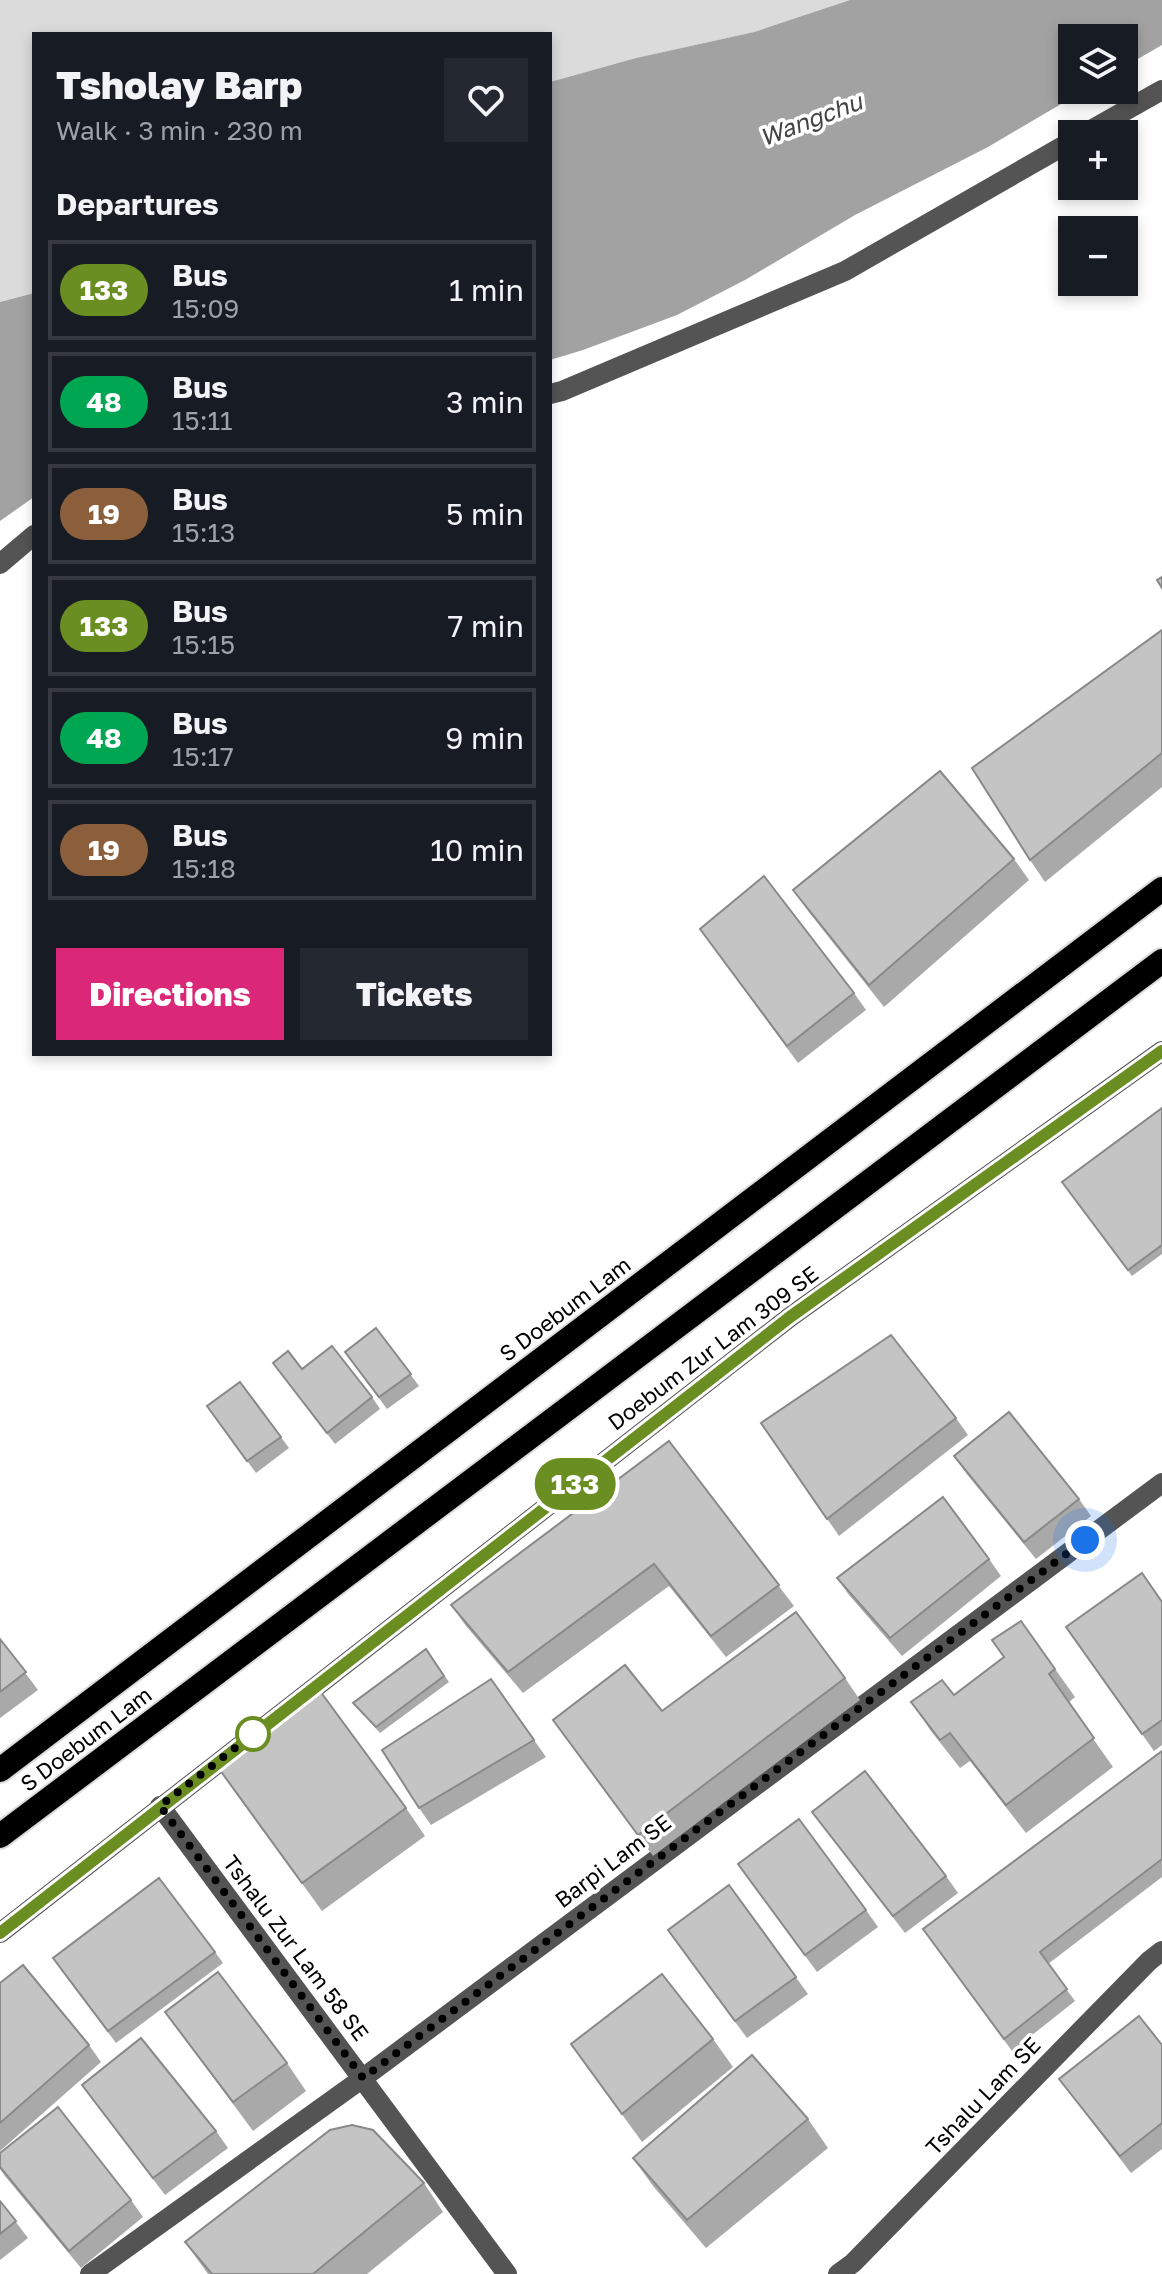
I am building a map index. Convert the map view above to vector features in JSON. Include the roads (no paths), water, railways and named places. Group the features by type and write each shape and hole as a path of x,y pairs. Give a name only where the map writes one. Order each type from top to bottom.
{"highway":[{"name":"S Doebum Lam","path":"0,1770 1162,889"},
{"name":"S Doebum Lam","path":"0,1836 1162,961"}],"street":[{"path":"1109,120 1162,90"},
{"path":"552,394 845,271 1058,149"},
{"path":"0,564 32,537"},
{"name":"Doebum Zur Lam 309 SE","path":"0,1933 790,1317 1162,1051"},
{"name":"Barpi Lam SE","path":"90,2274 363,2078 1162,1483"},
{"name":"Tshalu Zur Lam 58 SE","path":"160,1806 507,2274"},
{"name":"Tshalu Lam SE","path":"846,2270 1162,1951"}],"water":[{"name":"Wangchu","path":"850,0 1162,0 1162,45 1138,59 1138,24 1058,24 1058,104 1061,104 988,147 855,215 745,280 677,315 552,359 552,81 636,58 754,32"},
{"path":"32,294 32,498 0,521 0,302"}]}
